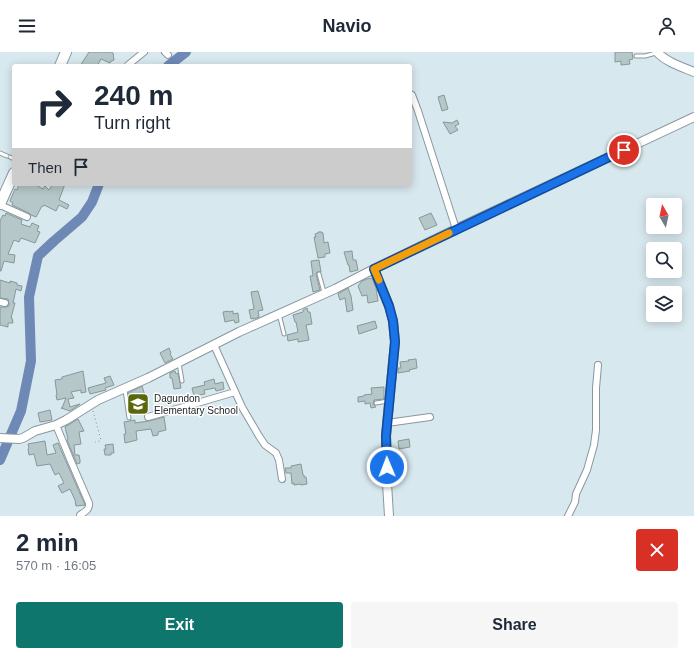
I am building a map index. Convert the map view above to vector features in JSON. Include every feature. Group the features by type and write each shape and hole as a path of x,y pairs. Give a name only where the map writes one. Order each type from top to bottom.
{"highway":[{"path":"61,64 66,52"},
{"path":"0,205 12,177"}],"street":[{"path":"129,64 144,52"},
{"path":"658,52 662,57 694,72"},
{"path":"412,95 456,229"},
{"path":"0,438 19,439 35,431 56,425 98,400 179,363 239,332 325,294 456,229 694,117"},
{"path":"0,205 27,217"},
{"path":"374,269 389,306 393,321 395,342 386,436 389,516"},
{"path":"214,345 242,407 265,445 276,453 279,460 282,479"},
{"path":"568,516 587,470 594,445 596,430 596,388 598,365"},
{"path":"148,417 235,392"},
{"path":"387,423 430,417"},
{"path":"56,425 90,503 86,512 78,516"}],"lane":[{"path":"636,56 645,56 658,52"},
{"path":"0,153 12,158"},
{"path":"319,274 325,294"},
{"path":"278,314 284,334"},
{"path":"179,363 182,381"},
{"path":"125,388 129,418"},
{"path":"376,403 390,400"}],"path":[{"path":"91,405 101,440 95,442"}],"building":[{"path":"89,52 113,53 114,60 110,63 101,59 98,64 81,64"},
{"path":"615,52 632,52 633,59 629,60 630,64 621,65 621,61 615,62"},
{"path":"444,95 448,109 442,111 438,97"},
{"path":"457,120 459,124 455,126 458,130 450,134 443,122 452,123"},
{"path":"18,186 38,186 43,189 45,186 49,190 52,186 64,186 59,200 69,205 67,209 59,205 56,211 44,205 36,217 12,205 13,203 10,201 15,189 17,190"},
{"path":"6,213 22,220 21,224 30,227 32,223 39,226 37,231 40,232 35,243 21,238 19,242 14,240 8,254 15,255 14,263 4,261 0,271 0,221"},
{"path":"431,213 437,225 425,230 419,218"},
{"path":"318,232 323,233 324,243 328,242 330,253 325,254 325,257 318,258 314,237 316,237 315,234"},
{"path":"352,251 353,260 356,260 358,270 350,272 344,252"},
{"path":"319,260 321,272 317,272 316,274 320,290 313,292 310,276 313,276 311,261"},
{"path":"372,278 376,288 378,301 368,303 367,295 362,296 358,286 362,281"},
{"path":"0,280 10,283 10,281 22,286 21,291 16,289 13,303 15,303 11,318 13,323 8,323 8,327 0,325 0,307 9,306 9,303 8,299 0,298"},
{"path":"348,288 353,310 347,312 345,298 340,300 338,294"},
{"path":"258,291 263,310 258,311 259,317 251,319 249,310 254,309 251,292"},
{"path":"307,308 308,312 310,312 312,324 306,325 309,340 298,342 298,339 288,341 287,335 298,332 293,315 303,312 303,310"},
{"path":"233,311 233,314 238,313 239,322 235,323 234,320 225,322 223,312"},
{"path":"375,321 377,328 359,334 357,326"},
{"path":"169,348 173,359 165,363 160,353"},
{"path":"416,359 417,368 398,373 398,368 401,368 400,362"},
{"path":"83,371 86,392 81,393 81,390 71,392 74,398 68,399 70,407 80,404 70,411 61,408 66,398 57,400 55,380"},
{"path":"175,371 176,374 178,373 181,388 174,389 172,378 170,378 170,373"},
{"path":"110,376 114,385 105,388 106,390 90,394 88,388 106,383 104,378"},
{"path":"214,379 215,384 223,382 224,389 216,391 215,388 204,390 205,394 194,396 192,388 205,385 204,382"},
{"path":"142,386 146,399 144,400 145,402 138,404 139,410 131,412 128,393"},
{"path":"384,387 384,399 374,400 373,404 376,407 371,408 370,403 365,404 365,401 358,402 358,397 372,394 371,388"},
{"path":"50,410 52,420 40,422 38,413"},
{"path":"164,417 166,430 158,432 158,435 153,436 151,429 136,431 137,440 125,443 124,434 126,434 124,422 135,420 135,423"},
{"path":"78,419 84,431 79,432 81,444 74,445 75,455 79,455 80,460 80,463 77,464 67,440 65,427"},
{"path":"409,439 410,447 399,449 398,441"},
{"path":"45,441 47,455 56,453 53,445 58,443 85,505 76,506 70,489 62,493 58,486 64,483 59,473 55,475 50,464 37,466 34,454 29,455 28,444"},
{"path":"113,444 114,453 111,453 111,455 105,455 105,445"},
{"path":"301,464 303,475 306,477 307,484 294,485 294,483 292,484 291,473 286,473 285,468 291,468 291,466"}],"waterway":[{"path":"171,64 186,52"},
{"path":"0,460 21,411 31,361 29,297 38,256 82,217 92,202 98,186"}],"slow traffic":[{"path":"379,280 374,269 449,233"}],"place":[{"name":"Dagundon Elementary School","path":"138,404"}],"route":[{"path":"387,467 386,436 395,342 393,321 389,306 374,269 624,150"}]}
